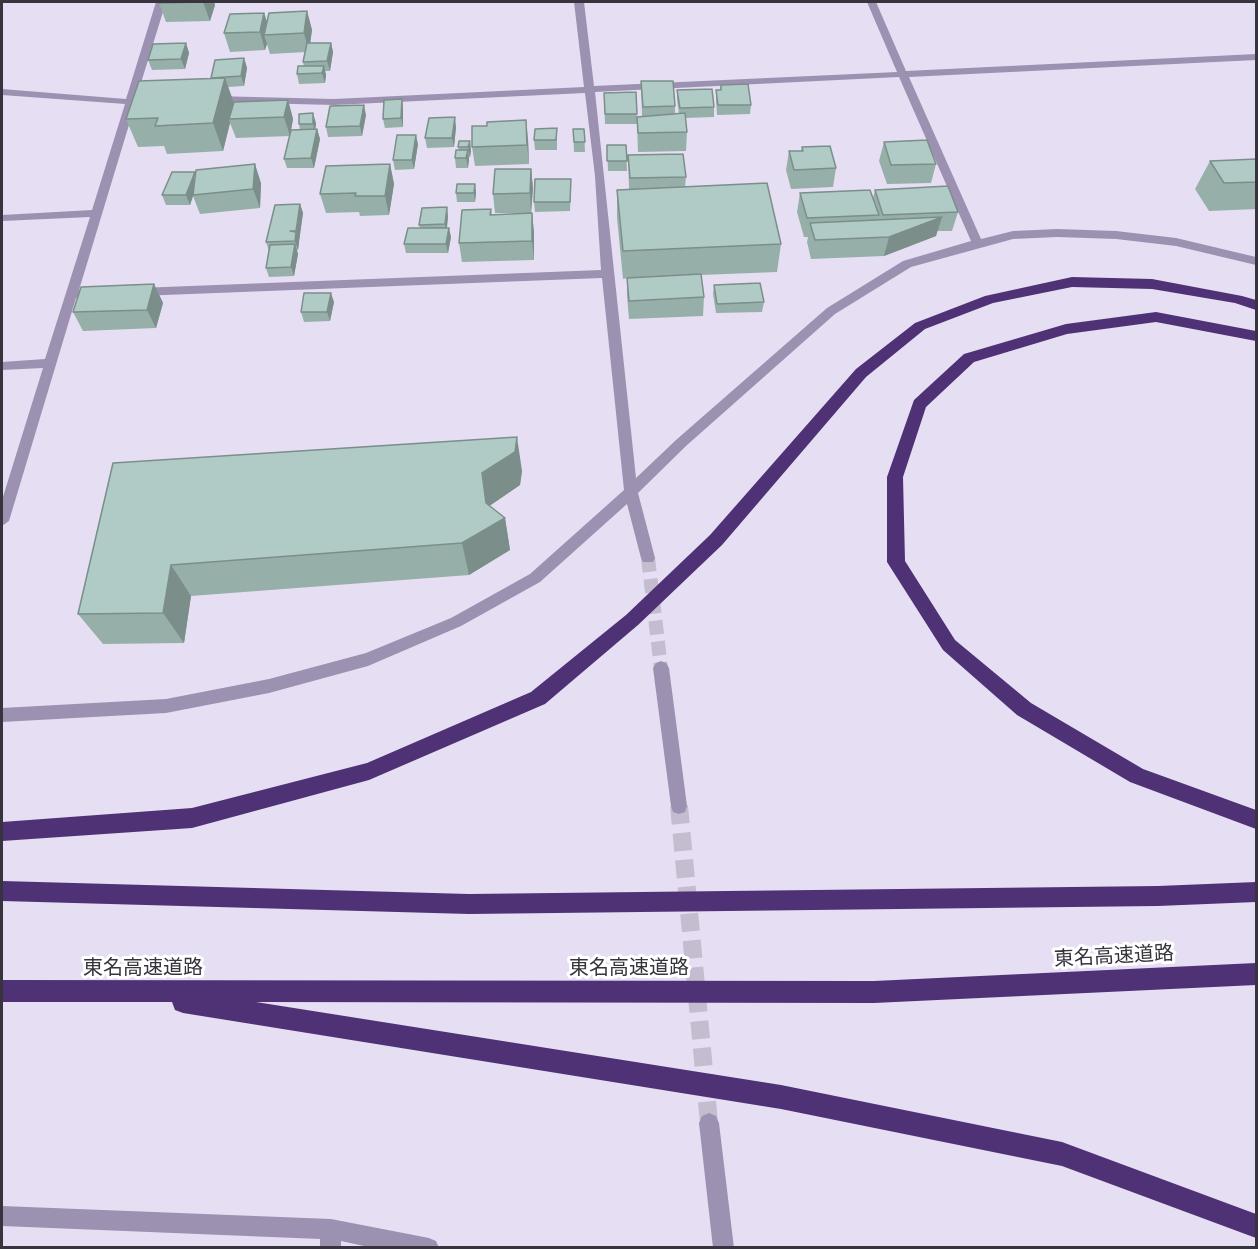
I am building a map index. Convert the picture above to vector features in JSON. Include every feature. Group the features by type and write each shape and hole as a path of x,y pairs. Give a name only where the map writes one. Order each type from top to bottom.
{"highway":[{"path":"2,832 192,818 369,771 538,698 632,620 716,540 861,373 920,326 990,299 1072,282 1152,284 1237,299 1257,305"},
{"path":"1257,336 1156,317 1066,329 969,358 919,404 894,477 896,562 949,645 1024,709 1137,776 1257,819"},
{"path":"2,891 469,904 1158,896 1257,892"},
{"name":"東名高速道路","path":"2,991 128,993 874,992 1257,974"},
{"path":"128,993 781,1097 1062,1154 1257,1226"}],"street":[{"path":"2,521 161,2"},
{"path":"579,2 631,492 648,558"},
{"path":"871,2 977,243"},
{"path":"208,99 334,102 1257,57"},
{"path":"2,92 131,102 164,100"},
{"path":"2,218 98,213"},
{"path":"2,715 166,706 269,686 368,658 456,622 536,578 681,443 831,311 907,264 977,243 1013,236 1057,233 1116,235 1176,242 1257,261"},
{"path":"73,294 607,274"},
{"path":"2,366 50,363"},
{"path":"660,668 679,806"},
{"path":"709,1123 724,1248"},
{"path":"2,1216 331,1238 429,1248"}],"building":[{"path":"307,11 304,33 264,35 269,13"},
{"path":"264,13 260,32 224,33 230,14"},
{"path":"186,43 181,59 148,60 153,44"},
{"path":"307,43 331,43 327,61 303,62"},
{"path":"244,58 241,76 211,78 215,60"},
{"path":"298,66 324,66 322,73 297,74"},
{"path":"225,78 213,123 155,126 158,118 126,119 139,81"},
{"path":"641,81 673,81 675,106 643,107"},
{"path":"748,84 751,105 718,105 716,90 721,90 721,85"},
{"path":"712,89 714,107 680,108 677,90"},
{"path":"636,92 637,114 605,114 604,93"},
{"path":"402,99 401,118 383,119 384,100"},
{"path":"288,100 284,117 229,119 234,102"},
{"path":"364,105 360,126 326,127 330,106"},
{"path":"313,113 313,124 299,124 299,114"},
{"path":"685,113 687,132 638,133 637,117"},
{"path":"455,117 452,138 425,138 429,118"},
{"path":"526,120 527,145 472,147 472,126 487,126 487,122"},
{"path":"557,128 556,140 534,140 535,129"},
{"path":"317,129 311,158 284,159 291,130"},
{"path":"573,129 584,129 585,142 574,142"},
{"path":"397,135 416,135 412,160 393,160"},
{"path":"927,140 936,164 891,165 884,142"},
{"path":"459,141 470,141 468,147 458,147"},
{"path":"607,145 626,145 627,161 607,161"},
{"path":"830,146 836,168 794,170 789,151 803,151 802,147"},
{"path":"456,150 468,150 466,158 455,158"},
{"path":"683,154 686,177 630,178 628,155"},
{"path":"1257,159 1257,182 1224,183 1210,161"},
{"path":"255,164 253,189 193,195 196,170"},
{"path":"390,164 385,196 355,196 356,193 320,194 326,166"},
{"path":"495,169 531,169 530,193 493,194"},
{"path":"172,172 195,172 186,195 162,195"},
{"path":"535,179 571,179 570,202 534,202"},
{"path":"767,183 781,244 623,251 617,190"},
{"path":"457,184 475,184 474,193 456,193"},
{"path":"948,186 958,212 883,215 875,190"},
{"path":"870,190 879,215 807,218 800,193"},
{"path":"300,204 296,231 290,231 296,232 295,241 266,242 275,205"},
{"path":"447,207 445,224 419,225 422,208"},
{"path":"491,209 490,215 532,213 532,241 459,243 462,210"},
{"path":"942,217 889,237 815,240 810,223"},
{"path":"408,228 449,228 446,244 404,244"},
{"path":"295,244 291,267 266,268 270,245"},
{"path":"701,274 704,297 629,301 627,278"},
{"path":"760,283 764,302 717,304 714,285"},
{"path":"154,284 147,310 73,312 81,287"},
{"path":"304,293 331,293 327,312 301,312"},
{"path":"517,437 515,452 482,473 486,503 505,518 462,543 171,565 163,613 78,614 113,463"}],"tunnel":[{"path":"648,558 661,668"},
{"path":"679,806 709,1123"}]}
